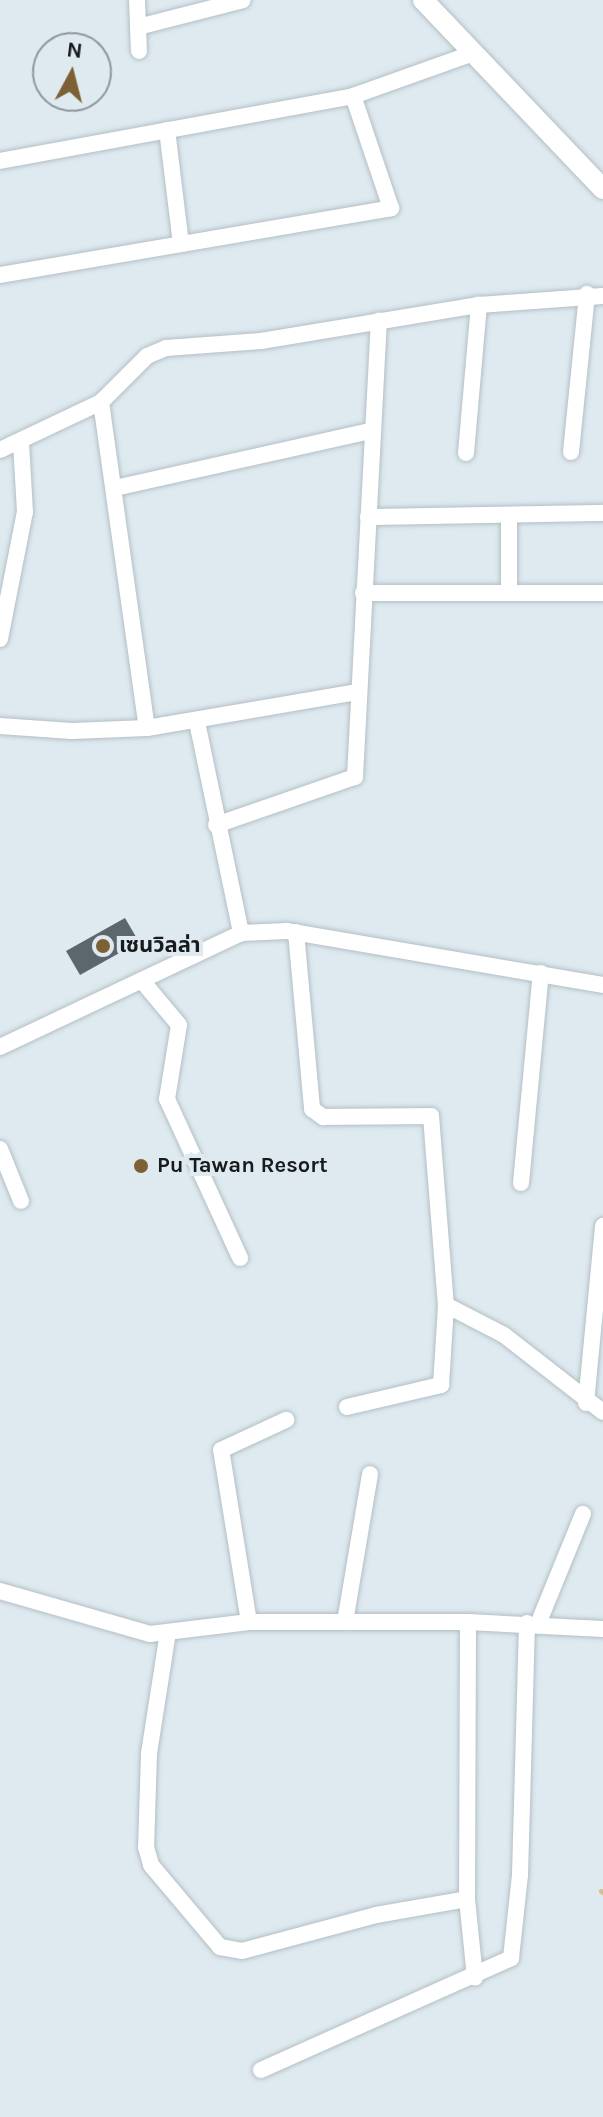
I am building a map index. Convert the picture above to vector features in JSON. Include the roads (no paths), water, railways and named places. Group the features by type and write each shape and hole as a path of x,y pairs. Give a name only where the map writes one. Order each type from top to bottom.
{"main road":[{"path":"423,0 603,189"}],"street":[{"path":"137,0 139,51"},
{"path":"138,27 243,0"},
{"path":"0,161 353,96 474,53"},
{"path":"0,275 391,208 353,96"},
{"path":"167,130 181,244"},
{"path":"0,450 101,402 136,365 166,348 261,341 479,305 595,295 571,452"},
{"path":"466,453 479,305"},
{"path":"216,825 355,777 379,321"},
{"path":"101,402 147,728"},
{"path":"115,488 371,431"},
{"path":"0,639 25,512 21,442"},
{"path":"368,517 603,513"},
{"path":"509,516 509,592"},
{"path":"363,593 603,593"},
{"path":"0,726 72,731 147,728 197,722 358,692"},
{"path":"197,722 216,825 241,933"},
{"path":"296,932 307,1087 317,1116 431,1116 446,1305 441,1385 347,1407"},
{"path":"0,1047 241,933 296,932 603,985"},
{"path":"521,1183 541,973"},
{"path":"143,982 179,1025 167,1099 240,1258"},
{"path":"0,1149 21,1201"},
{"path":"586,1403 603,1226"},
{"path":"446,1305 504,1335 586,1403 603,1412"},
{"path":"249,1622 221,1450 286,1420"},
{"path":"345,1622 370,1474"},
{"path":"261,2070 507,1964 514,1946 532,1623 583,1514"},
{"path":"0,1591 150,1634 249,1622 532,1623 603,1629"},
{"path":"468,1622 467,1899 475,1978"},
{"path":"168,1632 149,1754 146,1847 151,1865 220,1947 242,1951 376,1915 467,1899"}],"place":[{"name":"เซนวิลล่า","path":"103,946"},
{"name":"Pu Tawan Resort","path":"141,1166"}]}
